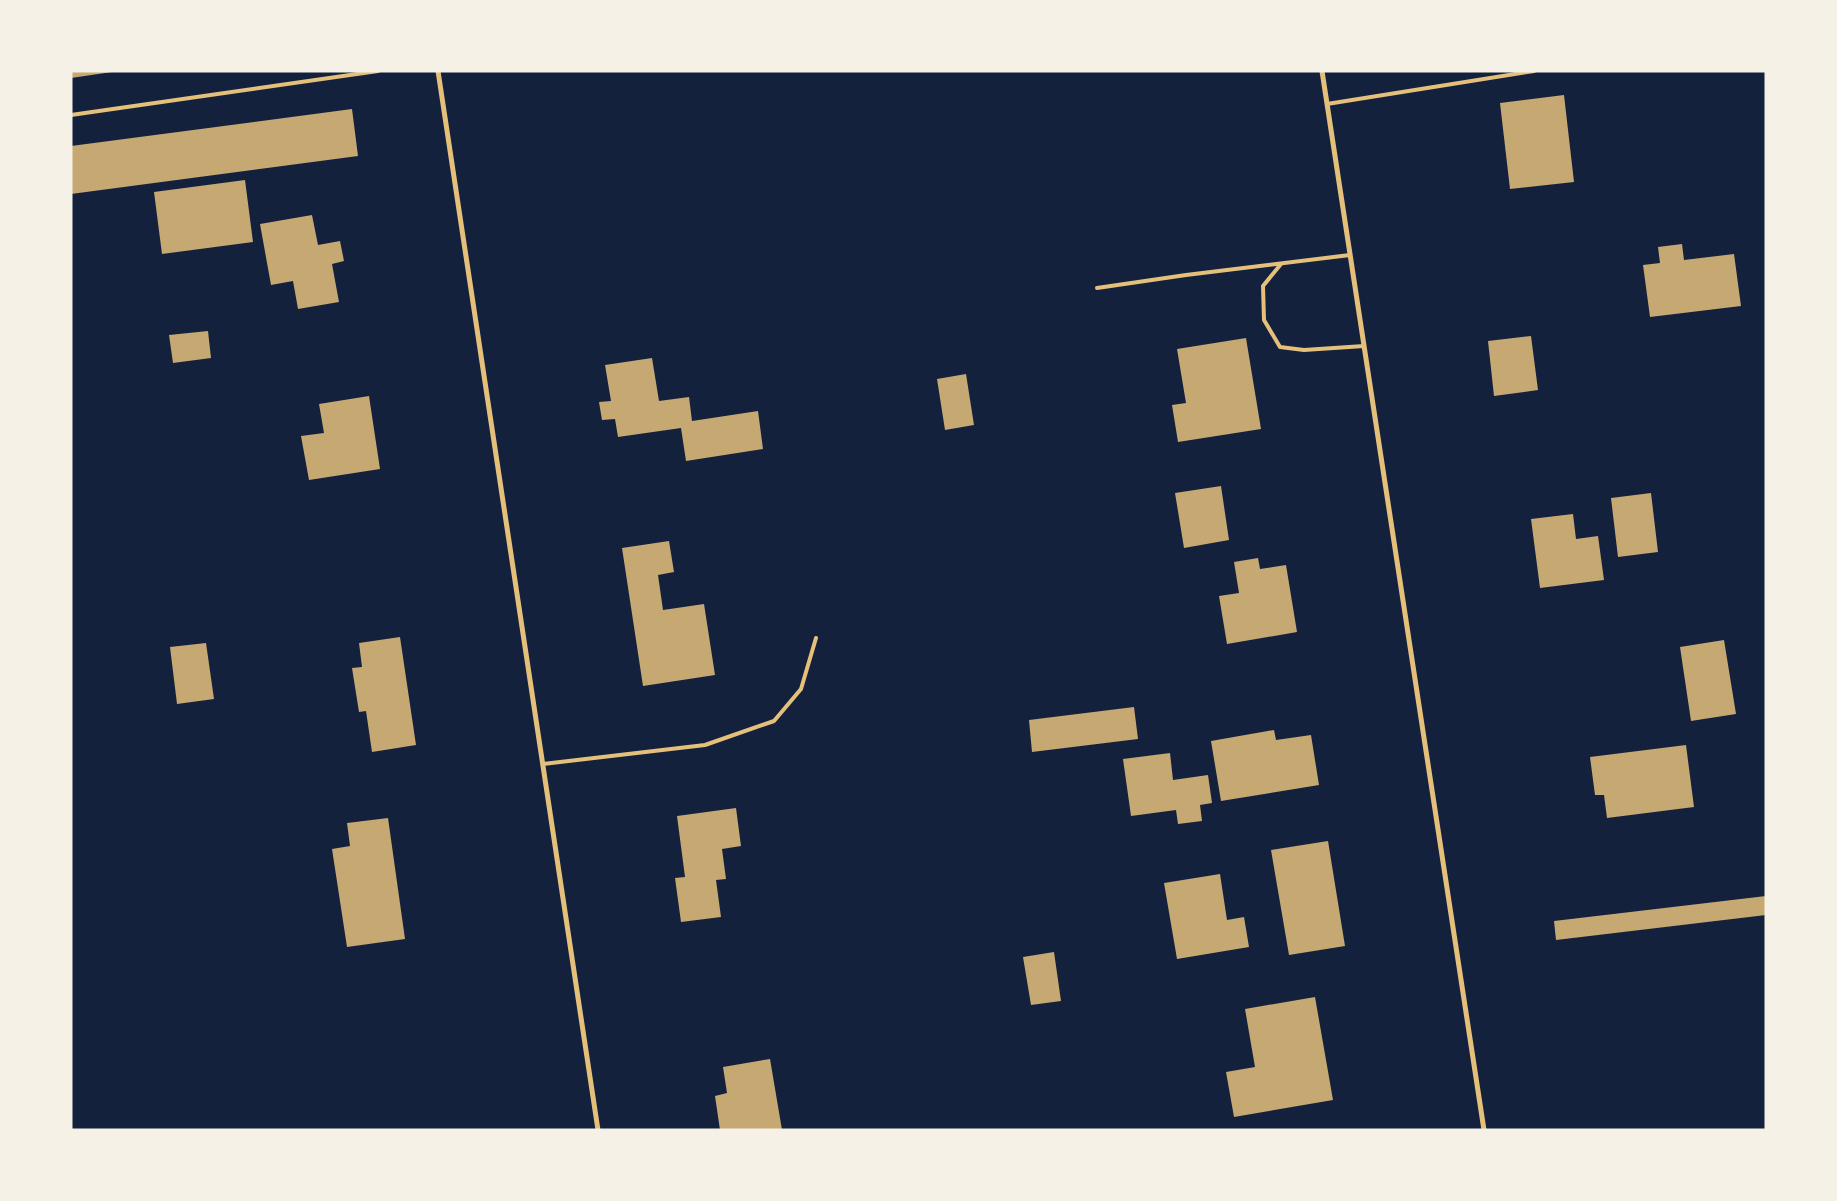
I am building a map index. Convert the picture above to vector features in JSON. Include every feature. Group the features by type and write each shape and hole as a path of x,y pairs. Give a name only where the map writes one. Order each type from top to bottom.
{"street":[{"path":"438,71 598,1130"},
{"path":"1322,71 1484,1130"}],"lane":[{"path":"71,115 378,71"},
{"path":"1327,104 1534,71"},
{"path":"1097,288 1186,275 1350,256"},
{"path":"1281,264 1263,286 1264,320 1280,347 1304,350 1364,346"},
{"path":"543,764 705,745 774,721 801,689 816,638"}],"building":[{"path":"71,71 112,71 112,72 71,78"},
{"path":"1564,95 1574,182 1510,189 1500,103"},
{"path":"352,109 358,156 71,194 71,146"},
{"path":"245,180 253,242 162,254 154,192"},
{"path":"312,215 318,245 340,241 344,261 332,264 339,302 298,309 293,281 271,285 260,224"},
{"path":"1682,244 1684,260 1734,254 1741,306 1650,317 1643,265 1660,263 1658,247"},
{"path":"208,331 211,358 173,363 169,335"},
{"path":"1531,336 1538,390 1494,396 1488,341"},
{"path":"1246,338 1261,429 1178,442 1172,405 1186,403 1177,349"},
{"path":"652,358 659,401 689,397 692,421 758,411 763,449 686,461 681,428 618,437 615,419 602,420 599,402 611,401 605,365"},
{"path":"966,374 974,425 945,430 937,379"},
{"path":"369,396 380,469 309,480 301,436 324,433 319,404"},
{"path":"1221,486 1229,540 1184,548 1175,493"},
{"path":"1651,493 1658,552 1618,557 1611,498"},
{"path":"1573,514 1576,539 1598,536 1604,580 1540,588 1531,519"},
{"path":"669,541 674,572 658,575 663,610 704,604 715,675 643,686 622,548"},
{"path":"1258,558 1260,569 1286,565 1297,632 1227,644 1219,596 1239,593 1234,562"},
{"path":"400,637 416,745 372,752 366,711 359,712 352,668 362,667 359,643"},
{"path":"1724,640 1736,714 1691,721 1680,647"},
{"path":"206,643 214,699 177,704 170,647"},
{"path":"1134,707 1138,739 1032,752 1029,720"},
{"path":"1274,730 1276,740 1311,735 1319,785 1221,801 1211,741"},
{"path":"1686,745 1694,807 1607,818 1604,795 1595,795 1590,757"},
{"path":"1170,753 1173,780 1208,775 1212,803 1200,805 1202,821 1178,824 1176,810 1131,816 1123,759"},
{"path":"736,808 741,846 722,849 726,879 716,880 721,917 681,922 675,878 685,877 677,816"},
{"path":"388,818 405,939 347,947 332,849 350,846 347,823"},
{"path":"1328,841 1345,946 1289,955 1271,850"},
{"path":"1220,874 1227,920 1244,917 1249,947 1177,959 1164,883"},
{"path":"1766,896 1766,915 1556,940 1554,921"},
{"path":"1054,952 1061,1001 1031,1005 1023,957"},
{"path":"1315,997 1333,1100 1234,1117 1226,1072 1255,1067 1245,1009"},
{"path":"770,1059 782,1130 720,1130 715,1096 727,1093 723,1067"}]}
